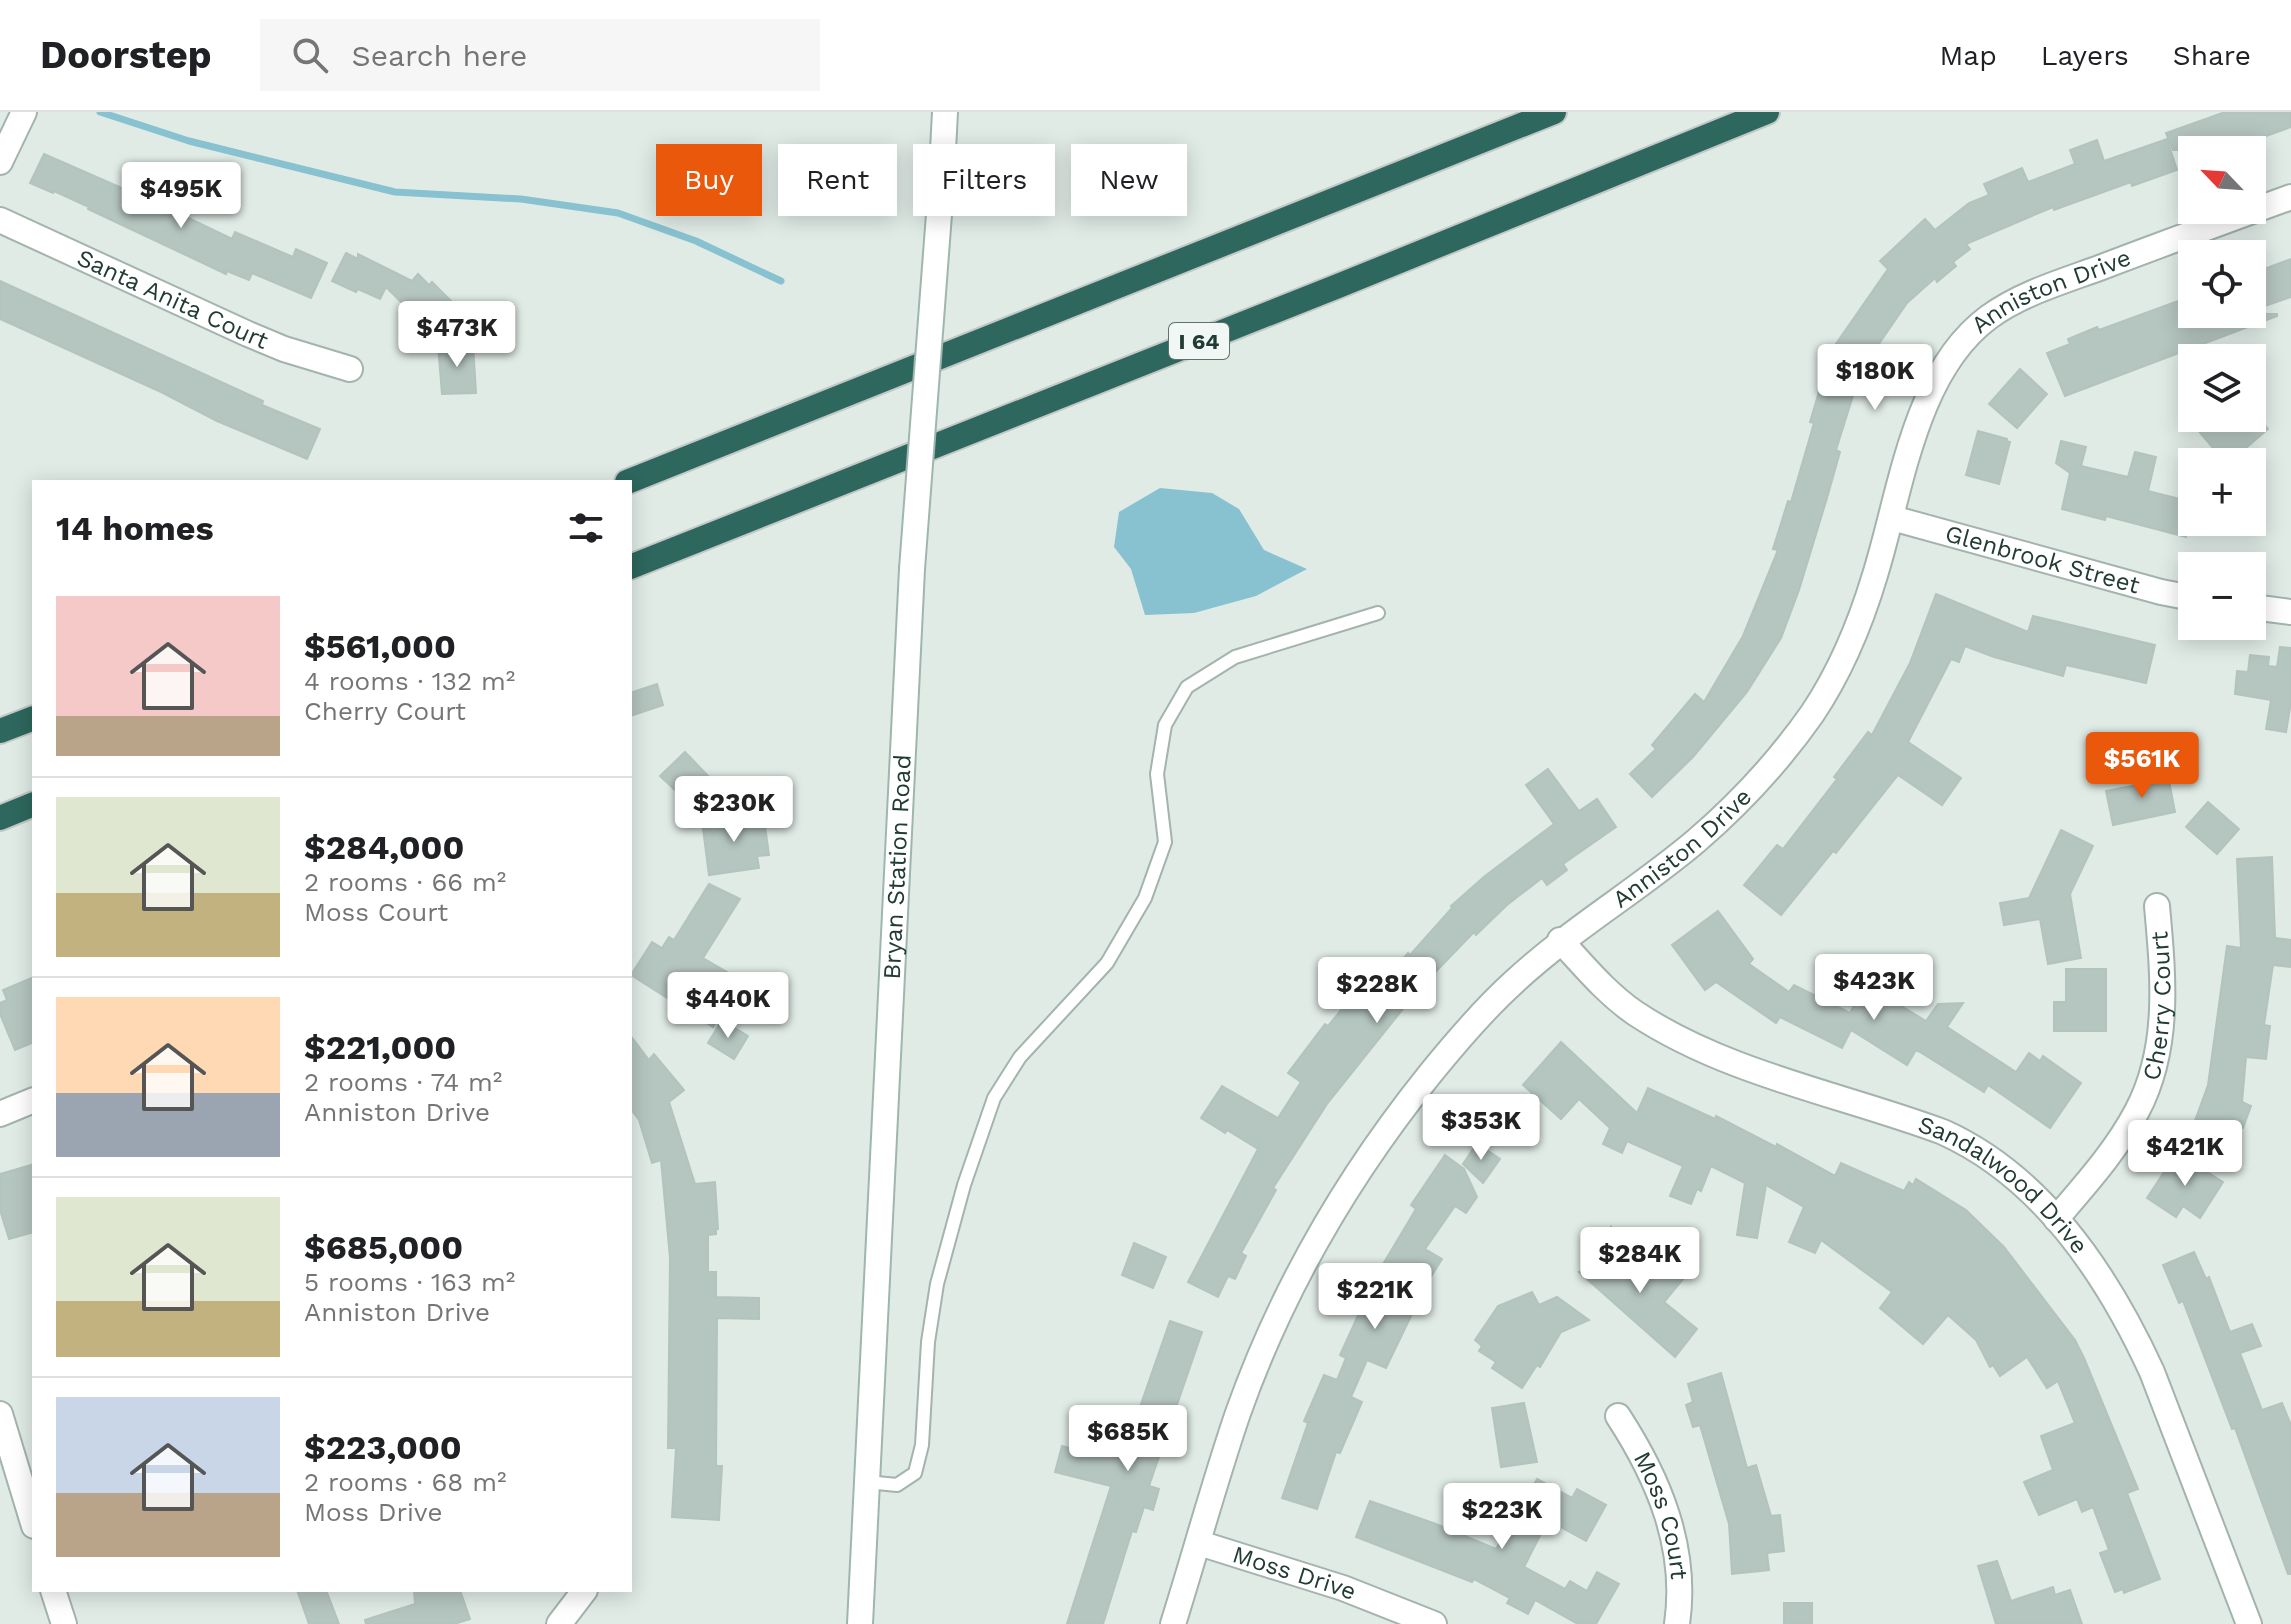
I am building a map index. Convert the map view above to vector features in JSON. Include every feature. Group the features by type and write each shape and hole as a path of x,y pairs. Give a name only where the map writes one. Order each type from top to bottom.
{"highway":[{"path":"632,480 1554,112"},
{"name":"I 64","path":"632,566 1767,112"},
{"path":"0,731 32,719"},
{"path":"0,818 32,805"}],"street":[{"path":"0,162 24,112"},
{"name":"Bryan Station Road","path":"860,1624 912,569 945,112"},
{"name":"Anniston Drive","path":"1173,1624 1237,1415 1263,1347 1324,1224 1389,1127 1456,1042 1510,986 1560,940 1693,843 1737,803 1794,737 1838,672 1858,628 1916,432 1937,378 1959,345 1989,317 2031,293 2291,197"},
{"name":"Santa Anita Court","path":"0,220 248,334 284,349 350,369"},
{"name":"Glenbrook Street","path":"1892,518 2178,595"},
{"path":"2266,609 2291,612"},
{"name":"Cherry Court","path":"2056,1219 2105,1160 2137,1111 2150,1080 2163,1009 2157,906"},
{"name":"Sandalwood Drive","path":"1560,940 1598,983 1633,1011 1670,1034 1767,1074 1910,1120 1970,1144 2025,1187 2094,1266 2133,1332 2152,1372 2241,1622"},
{"path":"0,1114 32,1101"},
{"path":"0,1414 32,1519"},
{"name":"Moss Court","path":"1618,1416 1656,1479 1667,1515 1677,1556 1680,1607 1677,1624"},
{"name":"Moss Drive","path":"1199,1543 1343,1588 1434,1624"},
{"path":"54,1592 64,1624"},
{"path":"559,1624 583,1592"}],"lane":[{"path":"867,1482 897,1485 915,1473 922,1445 928,1342 937,1284 964,1185 994,1098 1020,1057 1107,963 1145,898 1165,842 1157,774 1165,725 1172,712 1187,687 1235,657 1378,613"}],"water":[{"path":"1160,488 1212,493 1239,509 1264,550 1307,569 1256,596 1194,613 1145,615 1131,569 1114,547 1119,512"}],"building":[{"path":"2225,112 2291,112 2291,127 2266,136 2178,136 2178,150 2173,150 2166,133"},
{"path":"2167,139 2177,170 2132,186 2131,182 2054,210 2053,207 1966,244 1970,249 1953,262 1956,266 1937,282 1935,278 1907,303 1861,370 1836,450 1840,452 1827,498 1781,638 1747,692 1693,757 1652,797 1630,774 1656,749 1652,745 1695,694 1704,702 1743,636 1778,550 1773,549 1788,501 1791,502 1831,351 1888,269 1880,261 1925,219 1935,230 1969,203 1989,195 1984,184 2022,168 2028,182 2075,164 2070,150 2097,140 2104,161"},
{"path":"44,154 232,239 235,232 293,257 296,249 327,263 311,298 252,273 249,280 227,271 226,274 89,207 30,183"},
{"path":"346,253 358,259 358,254 412,281 418,274 429,285 432,282 457,307 434,330 386,287 380,299 332,281"},
{"path":"2291,259 2291,297 2266,306 2266,268"},
{"path":"0,281 263,401 262,405 320,429 307,459 217,421 161,392 0,319"},
{"path":"2178,301 2178,328 2245,328 2203,344 2178,344 2178,353 2065,396 2047,353 2070,344 2068,339 2097,327 2099,330"},
{"path":"2266,314 2277,316 2266,320"},
{"path":"473,344 476,393 442,394 438,345"},
{"path":"2020,369 2047,394 2017,428 1989,404"},
{"path":"1978,431 2010,442 1999,484 1966,475"},
{"path":"2200,432 2265,432 2246,448 2213,448"},
{"path":"2061,441 2086,447 2081,466 2128,477 2135,452 2156,457 2148,491 2178,498 2178,535 2106,516 2105,520 2062,509 2070,473 2056,463"},
{"path":"1936,594 2028,632 2033,616 2155,645 2146,683 2066,665 2063,676 1965,646 1959,662 1951,659 1908,742 1961,778 1942,805 1898,775 1836,853 1833,851 1781,915 1744,885 1777,845 1783,849 1837,779 1834,777 1868,732 1872,735 1910,663"},
{"path":"2280,647 2291,648 2291,702 2286,732 2266,729 2271,700 2235,694 2237,671 2248,672 2250,655 2269,657 2268,666 2277,667"},
{"path":"657,684 663,705 632,715 632,692"},
{"path":"685,752 713,781 690,804 660,776"},
{"path":"1548,769 1579,811 1597,799 1616,827 1563,864 1567,870 1547,885 1542,878 1507,905 1476,935 1474,932 1418,990 1327,1104 1273,1188 1276,1190 1241,1253 1246,1256 1235,1279 1228,1276 1218,1297 1188,1282 1258,1149 1201,1118 1222,1086 1278,1118 1301,1082 1288,1073 1325,1024 1328,1026 1351,998 1361,1007 1451,906 1554,824 1526,785"},
{"path":"2167,771 2175,812 2113,825 2106,791 2147,783 2146,776"},
{"path":"2208,802 2239,829 2217,854 2186,827"},
{"path":"751,814 753,828 765,826 769,855 757,856 759,868 709,875 702,821"},
{"path":"2061,830 2093,846 2070,894 2081,958 2048,964 2040,919 2004,925 2000,903 2029,898"},
{"path":"2272,857 2275,938 2291,940 2291,967 2273,965 2264,1025 2270,1026 2266,1059 2246,1057 2242,1102 2251,1106 2243,1128 2231,1123 2225,1141 2192,1129 2208,1085 2227,946 2241,948 2237,859"},
{"path":"709,884 740,899 703,958 737,978 713,1027 632,976 652,942 662,948 669,937 674,940"},
{"path":"1718,911 1753,959 1749,964 1789,992 1794,985 1850,1013 1875,963 1895,973 1883,995 1926,1021 1938,1004 1963,1003 1947,1027 2016,1072 2029,1053 2040,1061 2043,1056 2081,1083 2050,1128 1988,1085 1984,1092 1916,1050 1907,1065 1851,1030 1842,1048 1780,1017 1776,1023 1716,982 1705,990 1672,945"},
{"path":"2066,969 2106,969 2106,1031 2054,1031 2054,1002 2066,1002"},
{"path":"32,978 32,1043 15,1050 0,1014 0,1003 7,1000 3,990"},
{"path":"722,1020 748,1036 734,1059 708,1043"},
{"path":"632,1038 649,1060 654,1054 684,1090 669,1102 695,1184 715,1182 718,1229 716,1234 708,1235 708,1272 716,1272 716,1297 759,1298 759,1319 717,1318 716,1466 722,1466 719,1520 672,1517 676,1448 668,1448 670,1258 661,1160 652,1163 639,1120 632,1111"},
{"path":"1561,1042 1637,1113 1648,1088 1715,1119 1716,1116 1776,1147 1777,1144 1835,1176 1841,1163 1904,1191 1909,1182 1913,1185 1916,1179 1966,1210 2004,1247 2075,1340 2138,1489 2127,1493 2160,1579 2124,1593 2123,1589 2115,1592 2100,1553 2109,1550 2093,1507 2082,1512 2077,1499 2039,1515 2024,1482 2053,1470 2041,1436 2075,1423 2058,1381 2047,1388 2027,1357 2000,1376 1993,1365 1990,1367 1976,1340 1948,1315 1923,1344 1880,1308 1892,1292 1821,1240 1815,1253 1789,1242 1804,1207 1766,1185 1757,1238 1737,1235 1745,1183 1711,1166 1701,1191 1697,1189 1691,1204 1670,1196 1683,1166 1627,1141 1622,1153 1603,1144 1610,1128 1579,1099 1561,1119 1523,1085"},
{"path":"1477,1143 1500,1159 1483,1183 1463,1164"},
{"path":"1445,1155 1464,1169 1477,1197 1466,1213 1455,1206 1425,1249 1442,1259 1430,1278 1420,1273 1399,1308 1412,1314 1386,1368 1367,1360 1351,1397 1362,1402 1340,1453 1336,1452 1317,1509 1282,1498 1308,1423 1304,1421 1324,1375 1337,1380 1346,1358 1340,1355 1376,1276 1416,1209 1411,1205"},
{"path":"2182,1156 2223,1182 2200,1218 2183,1206 2176,1217 2147,1198 2174,1157 2180,1162"},
{"path":"32,1165 32,1233 9,1239 0,1210 0,1174"},
{"path":"1611,1227 1638,1291 1663,1261 1683,1279 1664,1302 1697,1329 1675,1357 1579,1272 1590,1267 1585,1256 1602,1249"},
{"path":"1134,1243 1166,1257 1153,1288 1122,1275"},
{"path":"2194,1252 2206,1279 2209,1277 2230,1332 2252,1324 2261,1346 2240,1353 2262,1410 2282,1403 2291,1425 2291,1574 2288,1574 2235,1428 2232,1429 2183,1301 2179,1303 2163,1265"},
{"path":"1532,1292 1539,1305 1557,1297 1589,1320 1561,1332 1540,1367 1537,1365 1522,1388 1492,1368 1496,1362 1479,1351 1482,1346 1475,1340 1498,1306"},
{"path":"1170,1321 1202,1332 1149,1486 1159,1489 1153,1510 1144,1507 1136,1532 1132,1531 1103,1624 1067,1624 1111,1486 1055,1472 1062,1446 1080,1451 1085,1435 1126,1447"},
{"path":"1721,1373 1747,1468 1756,1465 1771,1516 1780,1515 1784,1551 1767,1553 1769,1570 1732,1574 1729,1524 1700,1425 1693,1427 1686,1405 1693,1402 1688,1384"},
{"path":"1524,1403 1537,1462 1501,1467 1492,1408"},
{"path":"1537,1479 1572,1498 1577,1489 1606,1505 1586,1541 1548,1520 1524,1567 1565,1589 1570,1581 1587,1591 1597,1572 1619,1584 1596,1624 1578,1624 1535,1600 1528,1614 1507,1603 1510,1598 1474,1579 1472,1582 1356,1537 1370,1501 1496,1549"},
{"path":"1997,1561 2011,1601 2053,1587 2055,1595 2070,1590 2082,1624 1996,1624 1978,1566"},
{"path":"298,1592 327,1592 339,1624 309,1624"},
{"path":"414,1592 461,1592 470,1619 454,1624 366,1624 365,1620 415,1604"},
{"path":"1784,1603 1812,1603 1812,1624 1784,1624"}],"waterway":[{"path":"100,112 189,141 395,192 521,199 618,213 696,241 781,281"}]}
